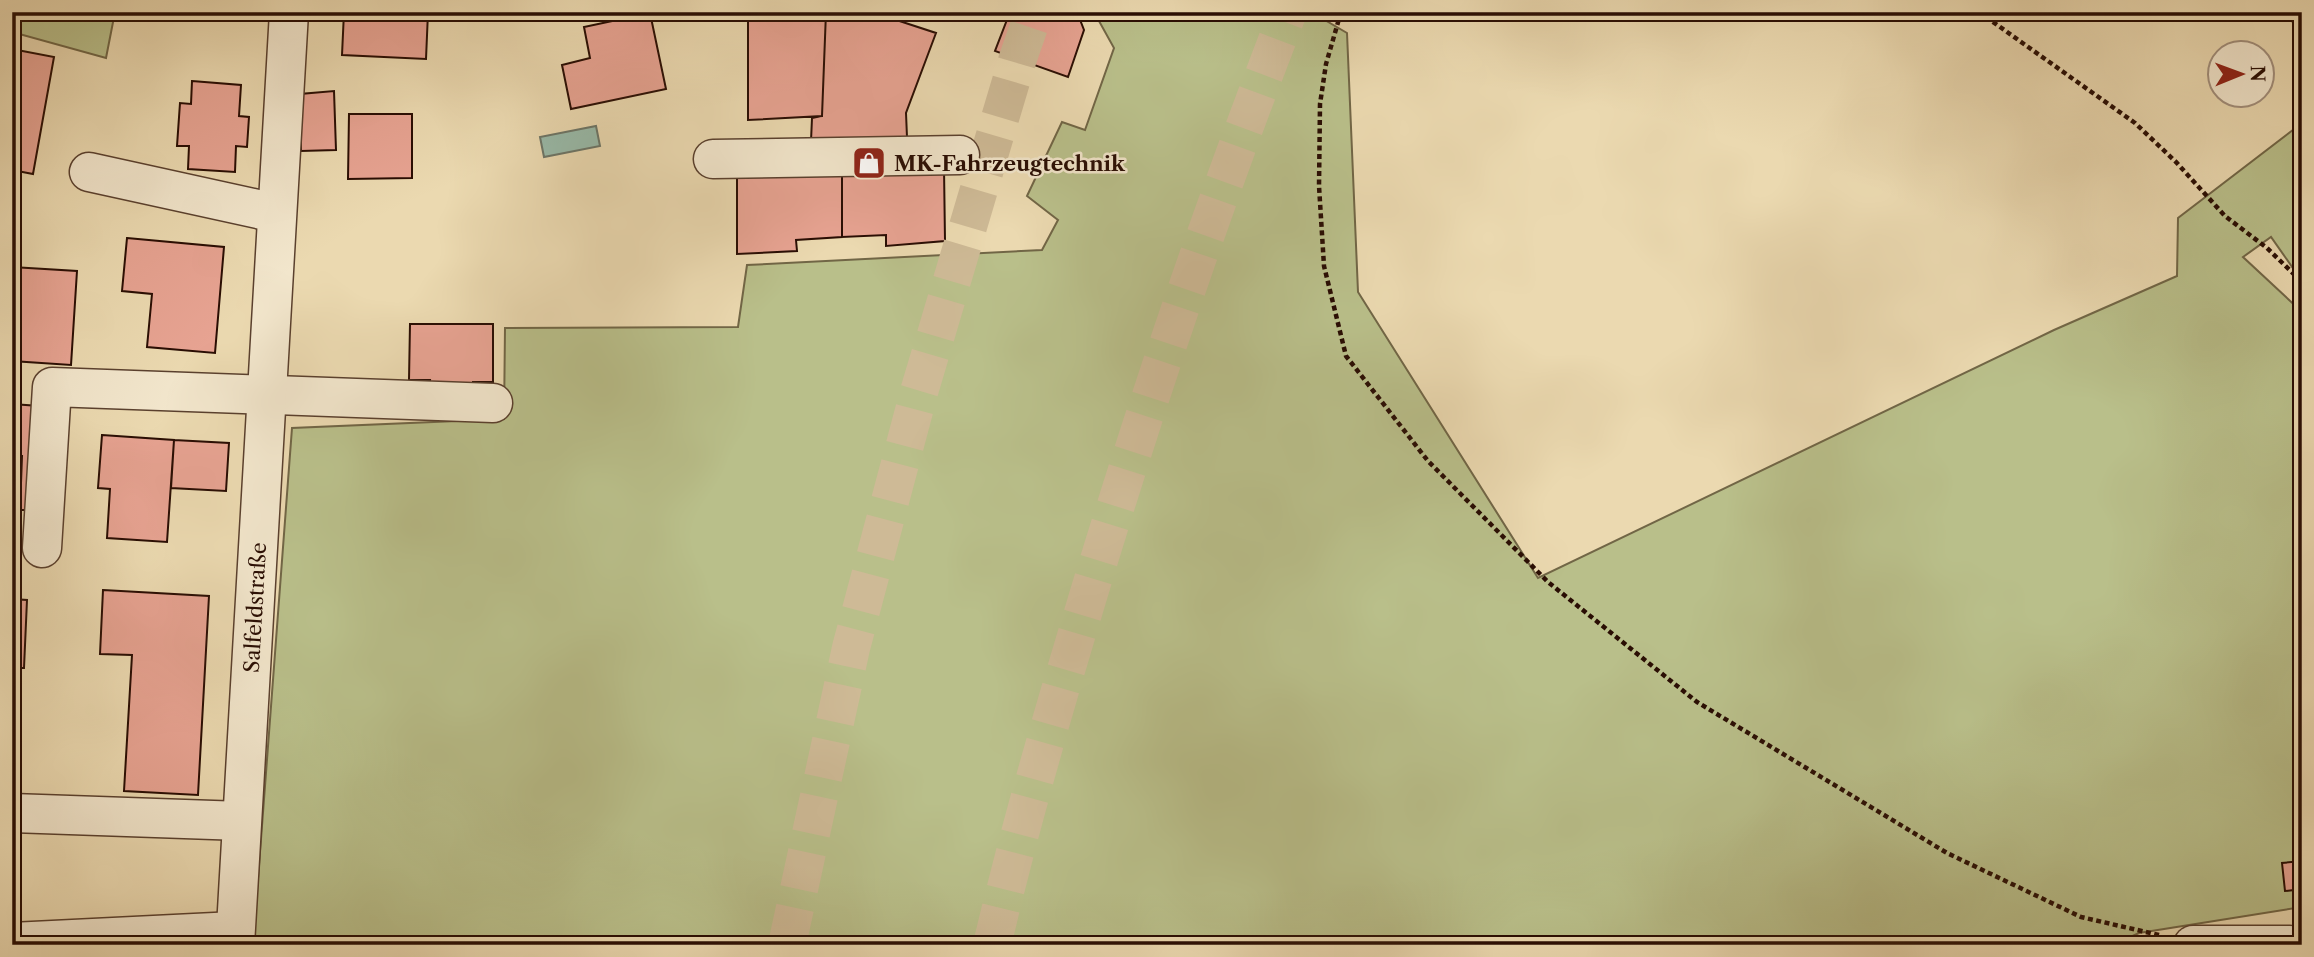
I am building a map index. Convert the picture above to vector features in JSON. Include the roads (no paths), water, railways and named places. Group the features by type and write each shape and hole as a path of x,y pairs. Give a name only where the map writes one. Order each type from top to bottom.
{"street":[{"name":"Salfeldstraße","path":"235,938 289,12"},
{"path":"713,159 960,155"},
{"path":"89,172 276,213"},
{"path":"42,548 52,387 493,403"},
{"path":"12,813 242,821"},
{"path":"12,942 235,938"},
{"path":"2195,944 2290,945"}],"tunnel":[{"path":"787,945 851,648 919,392 1034,12"},
{"path":"992,945 1050,724 1135,446 1208,228 1288,12"}],"place":[{"name":"MK-Fahrzeugtechnik","path":"869,163"}]}
